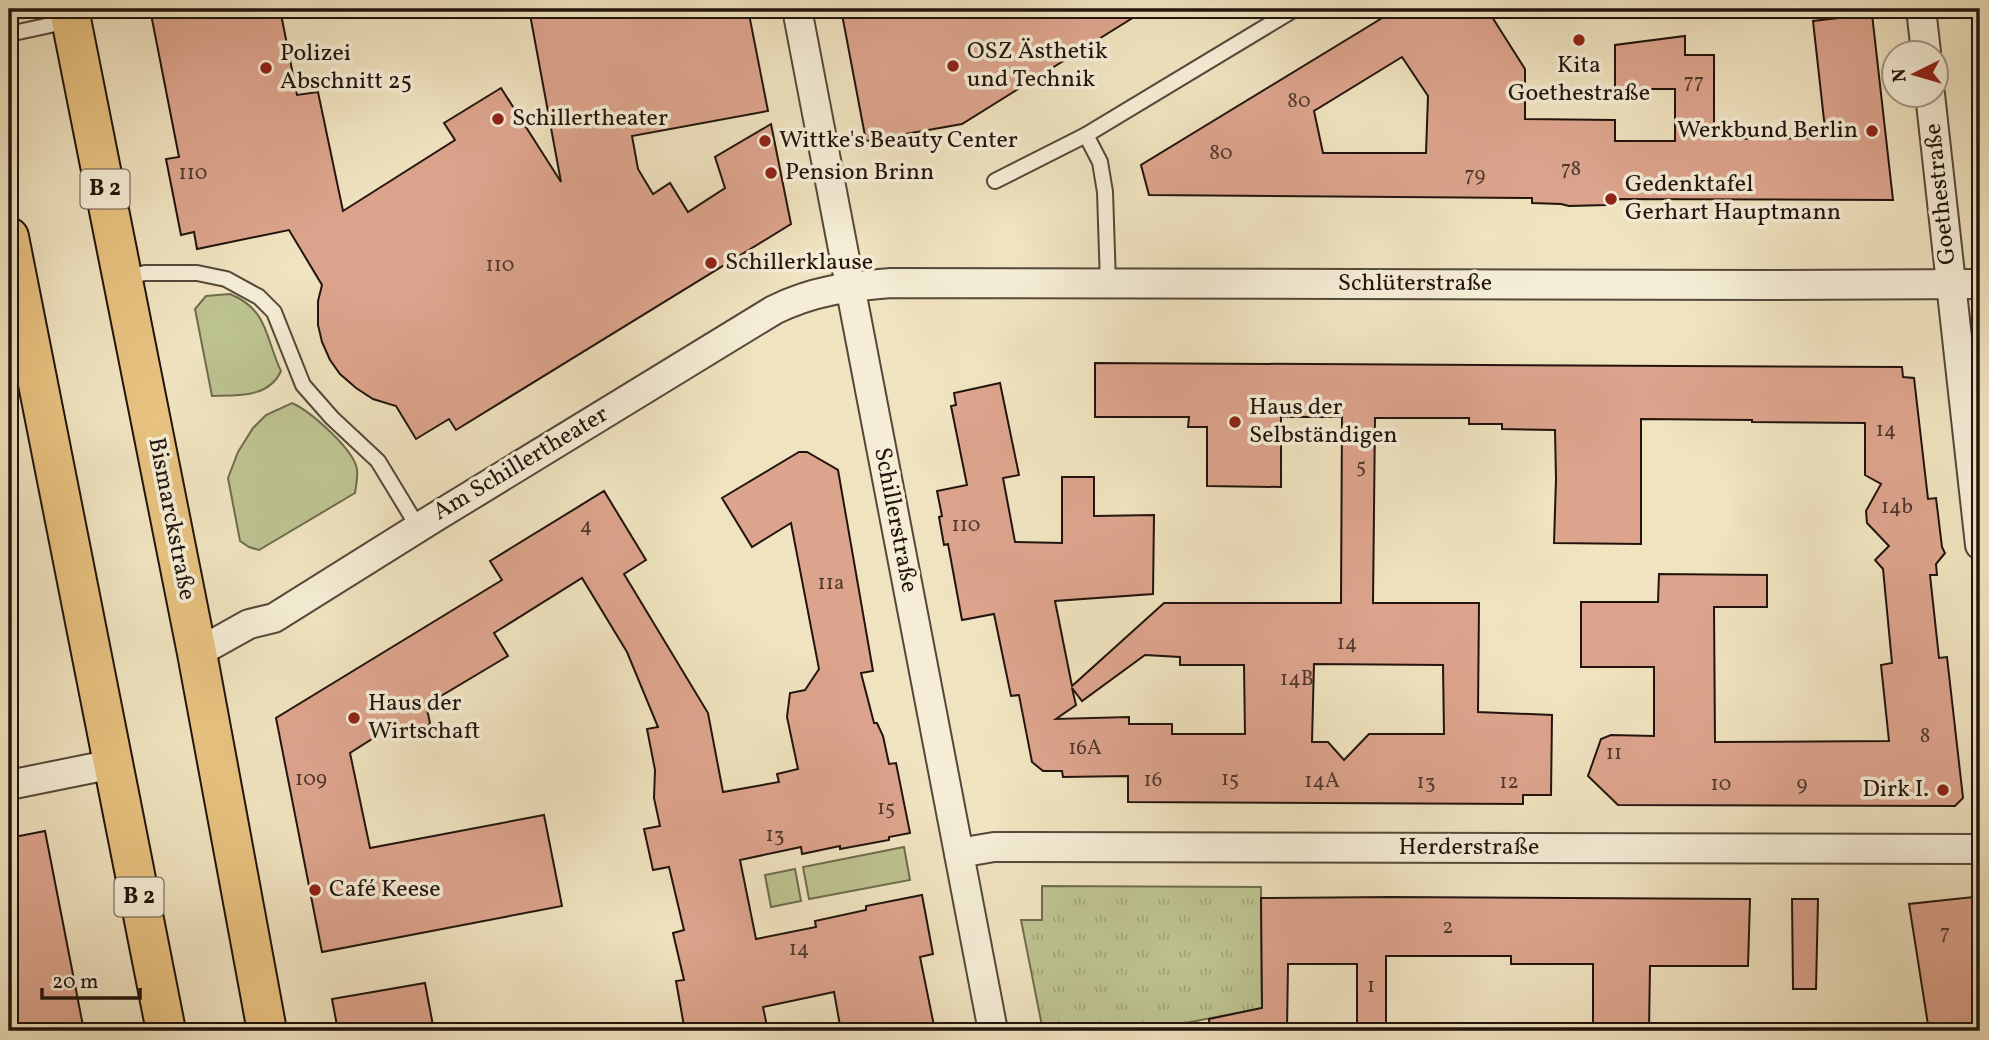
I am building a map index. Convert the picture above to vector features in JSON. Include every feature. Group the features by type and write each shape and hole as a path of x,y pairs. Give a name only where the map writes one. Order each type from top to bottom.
{"main road":[{"name":"Bismarckstraße","path":"70,15 197,653 267,1031"},
{"name":"B 2","path":"9,237 166,1031"}],"street":[{"name":"Schillerstraße","path":"797,9 993,1031"},
{"path":"1921,9 1924,38"},
{"name":"Goethestraße","path":"1932,108 1980,545"},
{"name":"Schlüterstraße","path":"850,286 891,283 1980,284"},
{"name":"Am Schillertheater","path":"197,653 249,624 274,618 774,310 796,299 850,286"},
{"path":"9,785 113,764"},
{"name":"Herderstraße","path":"959,853 994,847 1980,849"}],"lane":[{"path":"995,181 1086,135 1295,9"},
{"path":"9,34 70,15"},
{"path":"1086,135 1100,162 1105,192 1108,283"},
{"path":"122,278 145,273 197,273 226,279 259,297 274,312 303,385 332,418 378,461 418,527"}],"green space":[{"path":"230,294 252,308 259,317 281,371 276,380 261,391 212,396 195,309 206,296"},
{"path":"292,403 320,422 349,452 357,470 355,493 259,550 240,541 228,478 238,452 253,428 266,415"},
{"path":"904,847 910,880 809,899 803,867"},
{"path":"795,869 801,901 771,907 765,875"},
{"path":"1042,886 1261,887 1262,1008 1145,1031 1043,1031 1021,920 1042,920"}],"building":[{"path":"150,9 280,9 297,95 318,92 343,211 455,140 444,123 501,88 561,182 529,9 748,9 768,111 632,136 638,169 653,194 670,183 688,212 725,188 715,157 771,124 791,224 456,430 449,419 416,439 396,406 373,399 356,388 340,374 330,360 318,325 318,301 322,285 289,230 197,249 194,232 181,235 166,159 179,157"},
{"name":"OSZ Ästhetik und Technik","path":"841,9 1147,9 962,124 866,141"},
{"path":"1397,9 1487,9 1525,69 1525,119 1615,120 1615,141 1675,141 1675,89 1615,89 1615,45 1685,36 1685,55 1714,55 1714,139 1826,138 1813,21 1872,14 1893,200 1606,199 1606,205 1569,206 1532,203 1532,198 1149,195 1141,165","holes":["1402,57 1428,96 1426,153 1323,153 1314,111"]},
{"path":"1095,363 1902,367 1903,377 1914,378 1928,499 1936,498 1945,553 1936,564 1937,575 1930,575 1939,658 1947,657 1963,798 1955,806 1618,805 1588,776 1601,739 1611,735 1654,736 1654,667 1581,667 1581,602 1658,602 1659,574 1767,575 1767,607 1714,607 1715,742 1889,741 1881,665 1892,663 1883,569 1875,560 1889,546 1867,523 1866,511 1881,484 1865,475 1865,423 1641,419 1641,544 1554,543 1555,430 1502,429 1502,424 1469,424 1469,418 1375,418 1373,603 1479,603 1478,712 1552,715 1551,795 1523,795 1523,804 1128,802 1128,776 1063,777 1062,771 1043,771 1032,762 1019,695 1011,696 994,614 962,620 948,544 944,545 937,491 967,485 951,406 956,405 954,393 1000,383 1019,475 1003,478 1015,542 1062,543 1062,477 1094,477 1094,516 1154,515 1153,594 1055,601 1072,686 1164,603 1341,603 1342,417 1281,417 1281,487 1207,486 1207,427 1188,427 1189,417 1095,417","holes":["1145,655 1180,657 1180,665 1244,665 1245,734 1172,734 1172,724 1129,724 1129,717 1056,719 1076,705 1072,688 1082,701","1314,664 1443,665 1444,734 1369,734 1344,760 1328,742 1312,742"]},
{"path":"799,452 807,452 838,470 873,671 861,673 874,723 877,723 883,736 889,764 896,763 910,833 889,837 889,840 840,849 840,846 802,854 801,847 740,860 756,939 816,927 815,921 866,910 866,906 922,895 933,954 920,957 935,1031 841,1031 834,992 763,1007 768,1031 695,1031 694,1024 684,1026 676,981 684,980 673,933 684,930 669,867 653,870 644,829 660,826 654,798 655,770 647,729 658,727 627,652 582,578 494,633 508,656 426,705 430,723 422,736 408,737 391,727 350,753 370,848 544,815 562,906 322,952 276,718 502,580 490,561 604,491 646,560 624,574 708,713 723,792 779,782 777,774 798,769 787,717 790,693 805,690 819,669 791,523 752,547 722,498"},
{"path":"45,831 84,1031 12,1031 9,1015 9,838"},
{"path":"1973,897 1980,962 1980,1031 1929,1031 1909,904"},
{"path":"1261,898 1750,899 1748,966 1650,966 1649,1031 1593,1031 1593,964 1511,964 1511,956 1386,956 1386,1031 1361,1031 1360,1024 1357,1024 1357,964 1288,964 1287,1031 1210,1031 1209,1019 1262,1008"},
{"path":"1792,899 1818,899 1816,989 1793,989"},
{"path":"425,983 434,1031 338,1031 332,999"}],"place":[{"name":"Kita Goethestraße","path":"1579,40"},
{"name":"OSZ Ästhetik und Technik","path":"953,66"},
{"name":"Polizei Abschnitt 25","path":"266,68"},
{"name":"Schillertheater","path":"498,119"},
{"name":"Werkbund Berlin","path":"1872,131"},
{"name":"Wittke's Beauty Center","path":"765,141"},
{"name":"Pension Brinn","path":"771,173"},
{"name":"Gedenktafel Gerhart Hauptmann","path":"1611,199"},
{"name":"Schillerklause","path":"711,263"},
{"name":"Haus der Selbständigen","path":"1235,422"},
{"name":"Haus der Wirtschaft","path":"354,718"},
{"name":"Dirk I.","path":"1943,790"},
{"name":"Café Keese","path":"315,890"}]}
